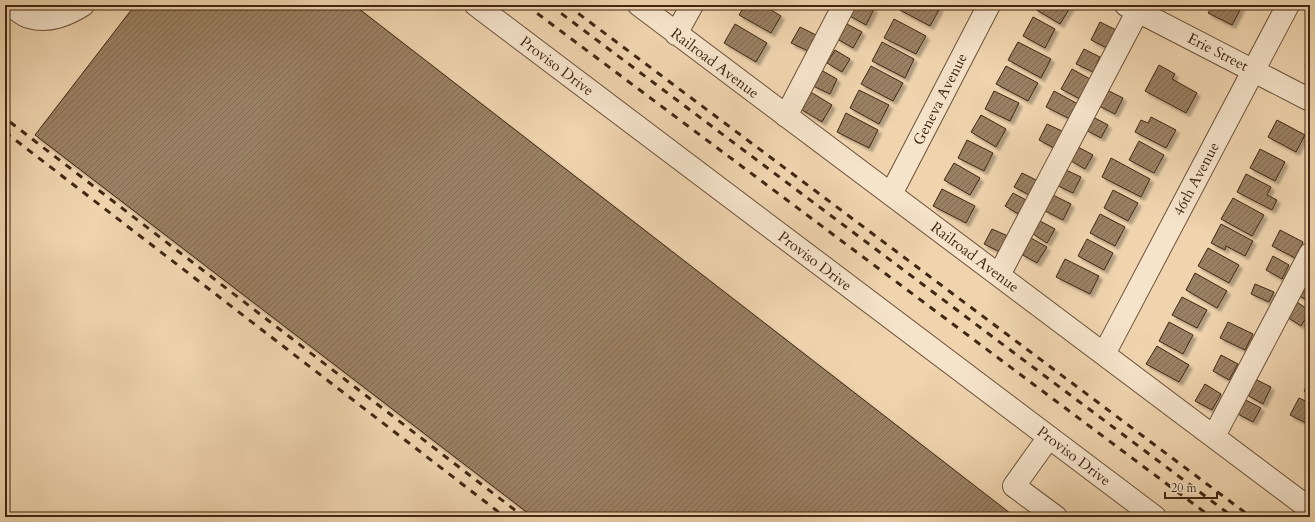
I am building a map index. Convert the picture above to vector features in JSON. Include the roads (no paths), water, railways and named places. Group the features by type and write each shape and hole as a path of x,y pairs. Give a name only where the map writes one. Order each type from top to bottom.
{"street":[{"path":"10,5 28,17 47,19 68,15 83,5"},
{"name":"Proviso Drive","path":"476,5 1155,517"},
{"name":"Railroad Avenue","path":"639,5 1310,509"},
{"path":"676,34 692,5"},
{"path":"786,116 844,5"},
{"name":"Geneva Avenue","path":"891,194 989,5"},
{"name":"46th Avenue","path":"1104,354 1288,5"},
{"path":"999,275 1135,7"},
{"name":"Erie Street","path":"1135,7 1310,100"},
{"path":"1214,436 1310,254"},
{"path":"1049,437 1014,486 1056,517"}],"railway":[{"path":"526,5 1211,517"},
{"path":"550,5 1233,517"},
{"path":"567,5 1251,517"},
{"path":"10,122 524,517"},
{"path":"5,132 505,517"}]}
